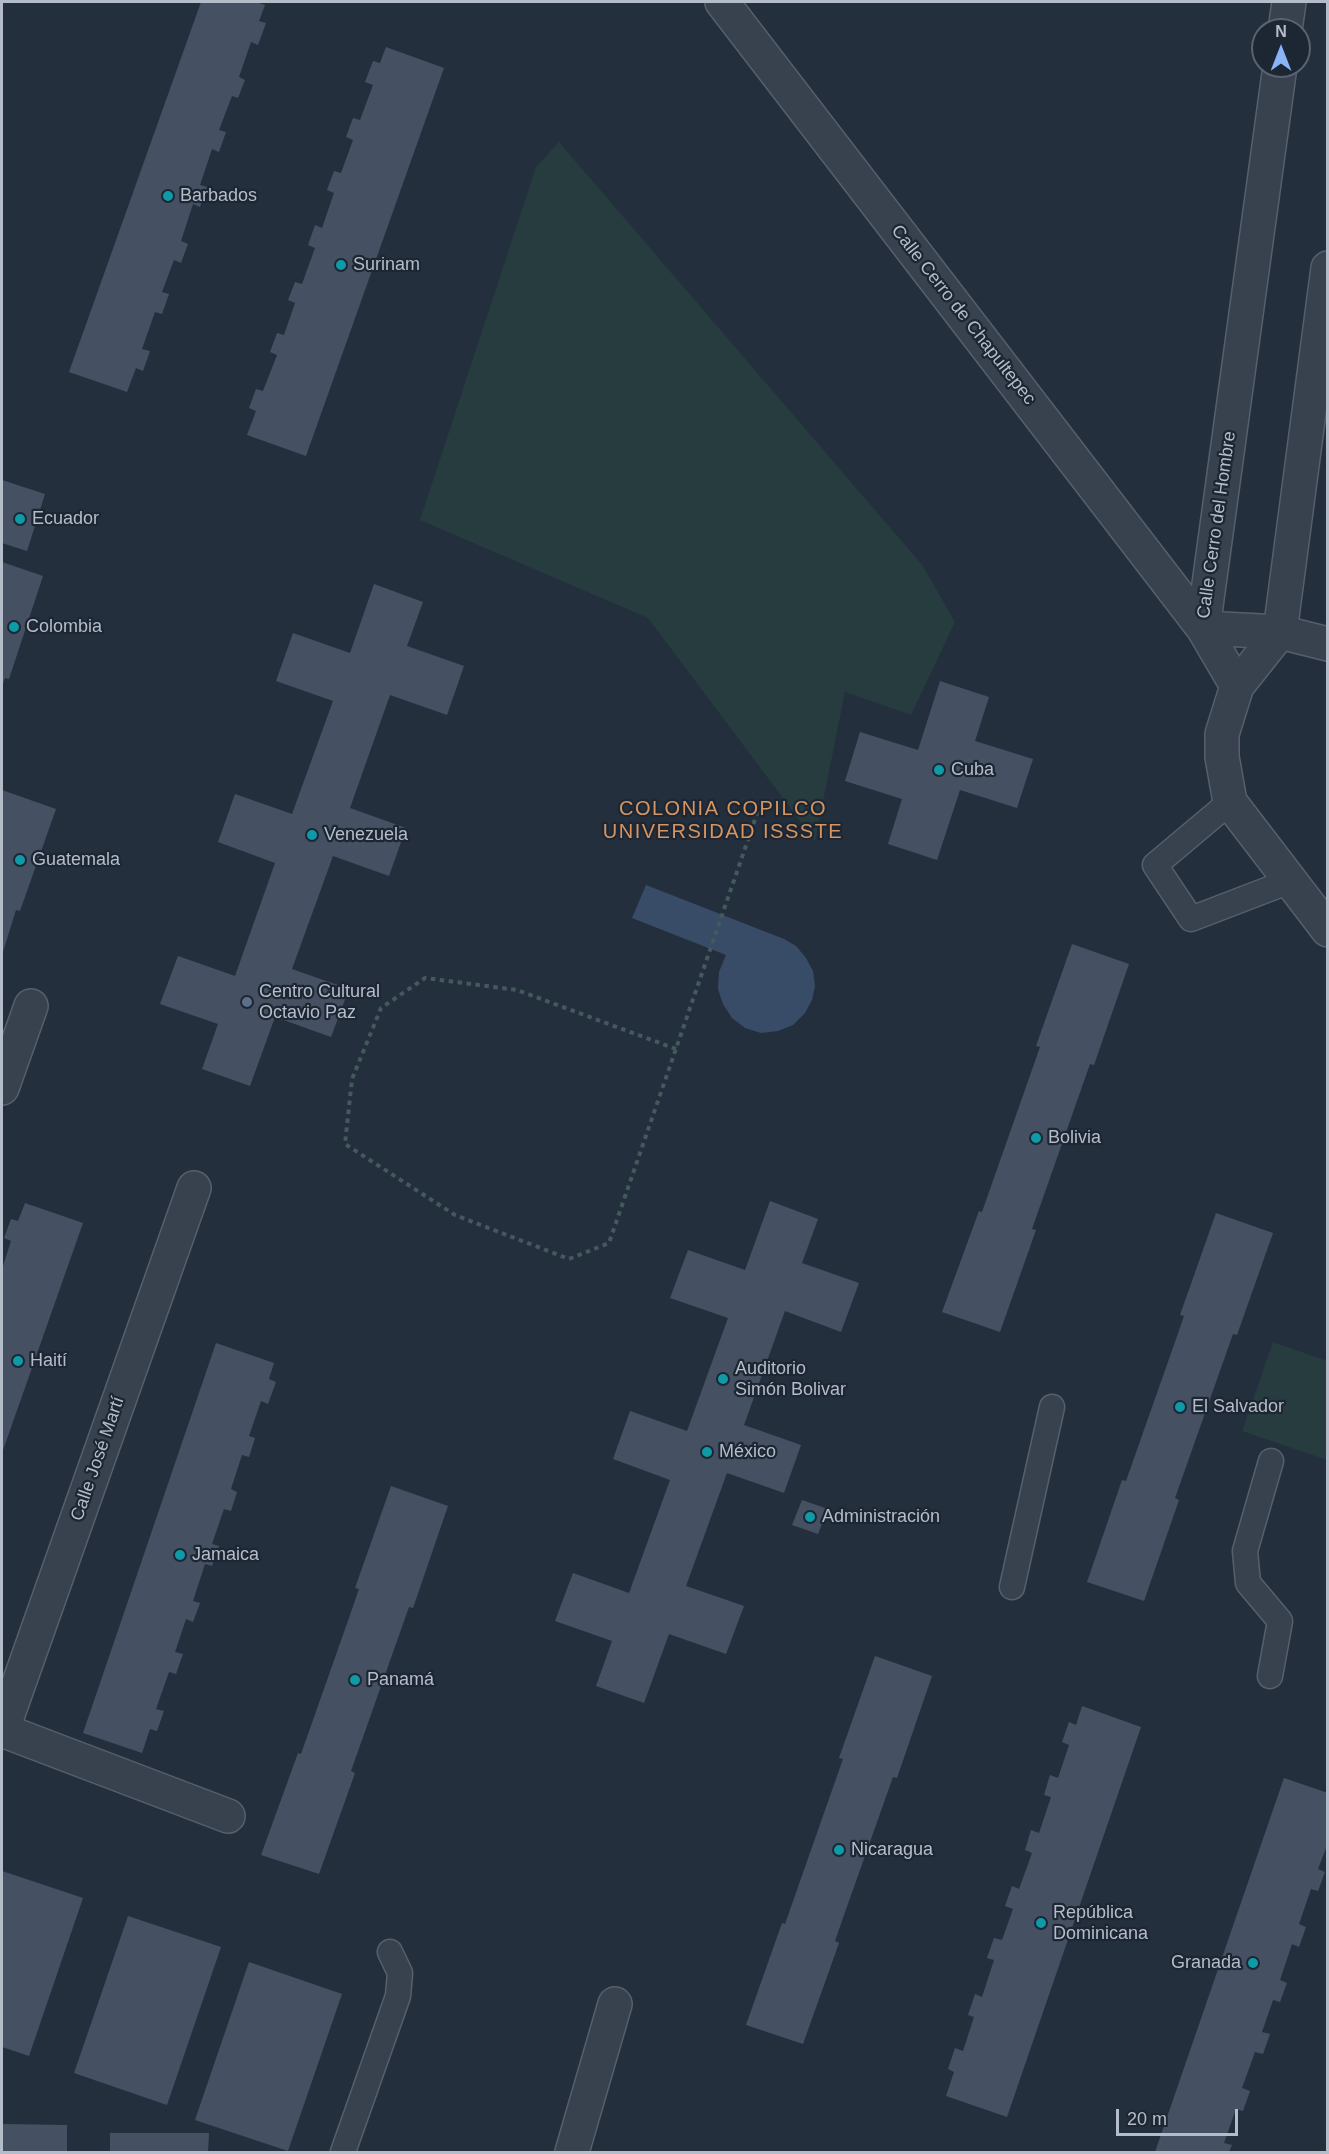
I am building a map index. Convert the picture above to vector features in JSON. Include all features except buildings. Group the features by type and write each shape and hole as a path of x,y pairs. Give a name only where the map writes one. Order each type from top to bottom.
{"street":[{"name":"Calle Cerro de Chapultepec","path":"722,2 1203,628"},
{"path":"1286,18 1288,2"},
{"name":"Calle Cerro del Hombre","path":"1237,686 1203,628 1278,78"},
{"path":"1328,268 1280,632 1237,686 1222,734 1222,757 1230,802 1328,930"},
{"path":"1203,628 1280,632 1328,644"},
{"path":"2,1088 31,1006"},
{"name":"Calle José Martí","path":"2,1730 194,1188"},
{"path":"2,1730 228,1815"},
{"path":"572,2152 615,2004"}],"lane":[{"path":"1230,802 1155,865 1191,919 1290,881"},
{"path":"1012,1587 1052,1407"},
{"path":"1269,1676 1280,1621 1248,1583 1245,1551 1271,1461"},
{"path":"343,2152 398,1996 400,1973 390,1952"}],"path":[{"path":"676,1049 517,990 425,978 381,1008 352,1079 345,1144 455,1215 569,1259 609,1243 676,1049 761,802"}],"green space":[{"path":"559,142 923,566 955,622 911,715 845,692 815,841 648,618 420,520 536,167"},
{"path":"1273,1342 1327,1361 1327,1460 1242,1431"}],"water":[{"path":"646,885 784,939 796,946 813,971 815,986 812,1000 805,1013 793,1025 778,1031 761,1033 745,1028 732,1018 723,1004 718,989 719,972 726,955 632,918"}],"place":[{"name":"Barbados","path":"168,196"},
{"name":"Surinam","path":"341,265"},
{"name":"Ecuador","path":"20,519"},
{"name":"Colombia","path":"14,627"},
{"name":"Cuba","path":"939,770"},
{"name":"Venezuela","path":"312,835"},
{"name":"Guatemala","path":"20,860"},
{"name":"Centro Cultural Octavio Paz","path":"247,1002"},
{"name":"Bolivia","path":"1036,1138"},
{"name":"Haití","path":"18,1361"},
{"name":"Auditorio Simón Bolivar","path":"723,1379"},
{"name":"El Salvador","path":"1180,1407"},
{"name":"México","path":"707,1452"},
{"name":"Administración","path":"810,1517"},
{"name":"Jamaica","path":"180,1555"},
{"name":"Panamá","path":"355,1680"},
{"name":"Nicaragua","path":"839,1850"},
{"name":"República Dominicana","path":"1041,1923"},
{"name":"Granada","path":"1253,1963"}],"district":[{"name":"COLONIA COPILCO UNIVERSIDAD ISSSTE","path":"723,820"}]}
